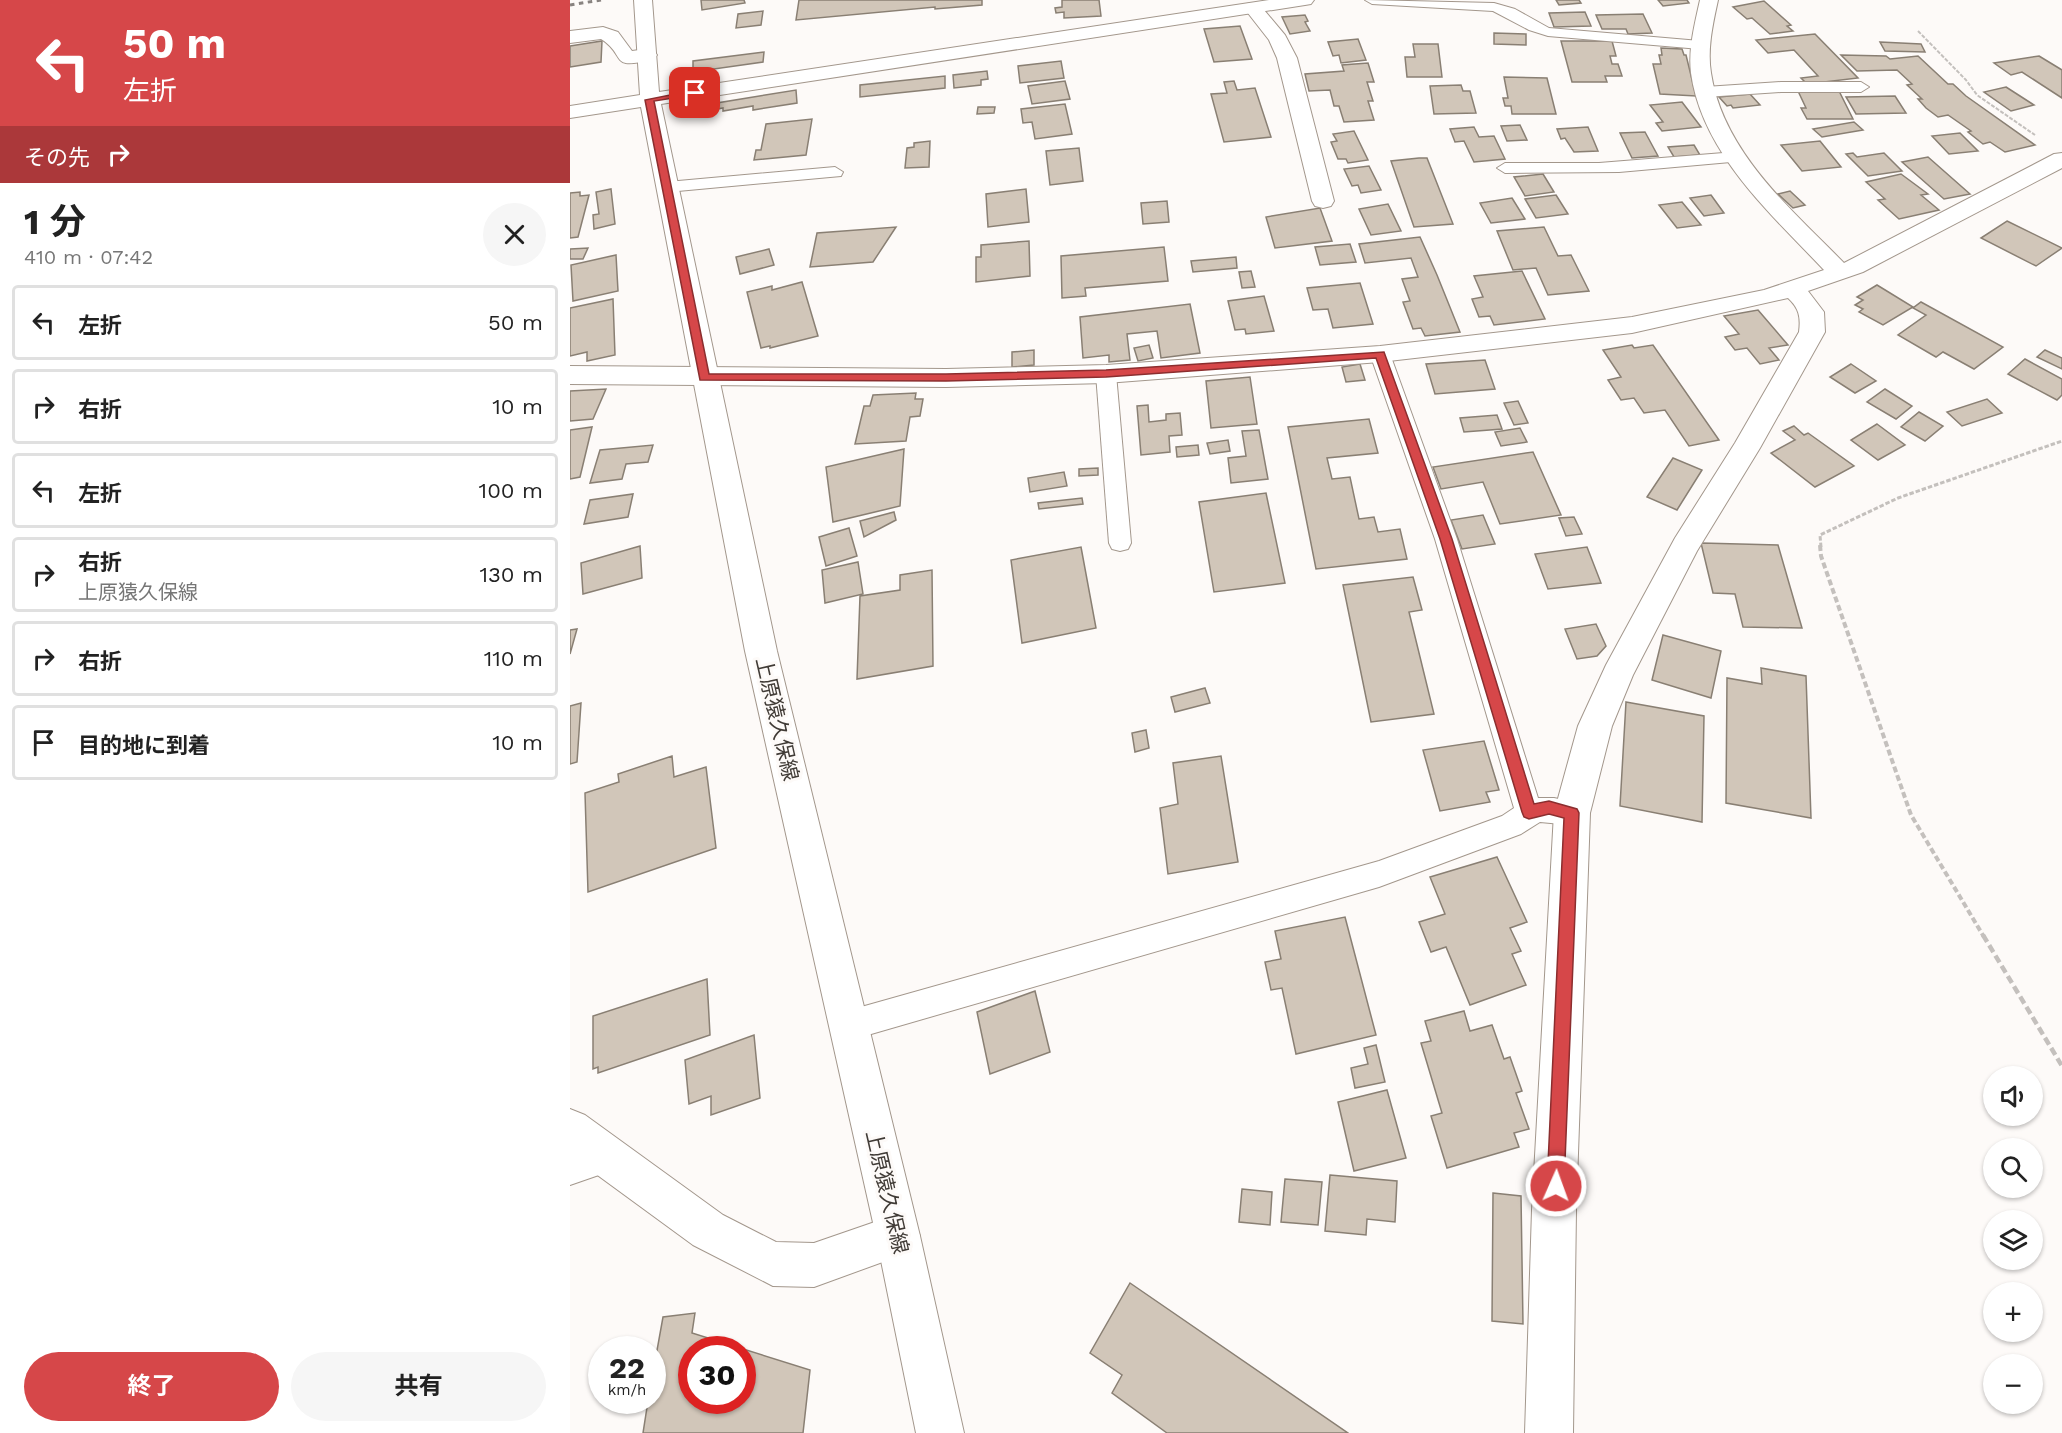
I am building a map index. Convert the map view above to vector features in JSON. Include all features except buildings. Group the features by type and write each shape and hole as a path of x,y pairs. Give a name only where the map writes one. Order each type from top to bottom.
{"street":[{"path":"570,112 1305,0"},
{"path":"1709,0 1700,45 1701,75 1709,106 1736,157 1768,196 1839,272"},
{"name":"上原猿久保線","path":"643,5 650,100 704,377 761,651 898,1236 940,1433"},
{"path":"1253,8 1278,39 1287,58 1323,201"},
{"path":"570,37 603,33 611,36 627,58 646,55"},
{"path":"570,375 946,378 1106,374 1380,354 1632,325 1768,296 1855,267 2062,159"},
{"path":"1549,1433 1554,1210 1572,813 1595,726 1617,674 1685,546 1746,448 1812,332 1814,318 1806,302 1792,289"},
{"path":"570,1130 589,1163 773,1264 814,1265 898,1236"}],"lane":[{"path":"1372,0 1494,7 1507,10 1538,30 1548,32 1700,45"},
{"path":"1705,92 1781,87 1861,87"},
{"path":"1505,168 1539,166 1577,169 1684,163 1736,157"},
{"path":"667,187 834,172"},
{"path":"1380,354 1446,539 1529,812"},
{"path":"1106,374 1120,543"},
{"path":"847,1026 1379,874 1511,825 1529,812 1549,807 1572,813"}],"path":[{"path":"1918,31 1966,80 1977,95 2043,140"},
{"path":"2062,441 1899,498 1820,535 1821,556 1911,815 2062,1066"}],"railway":[{"path":"570,5 601,0"}],"route":[{"path":"695,93 650,100 704,377 946,378 1106,374 1380,354 1446,539 1529,812 1549,807 1572,813 1556,1186"}]}
